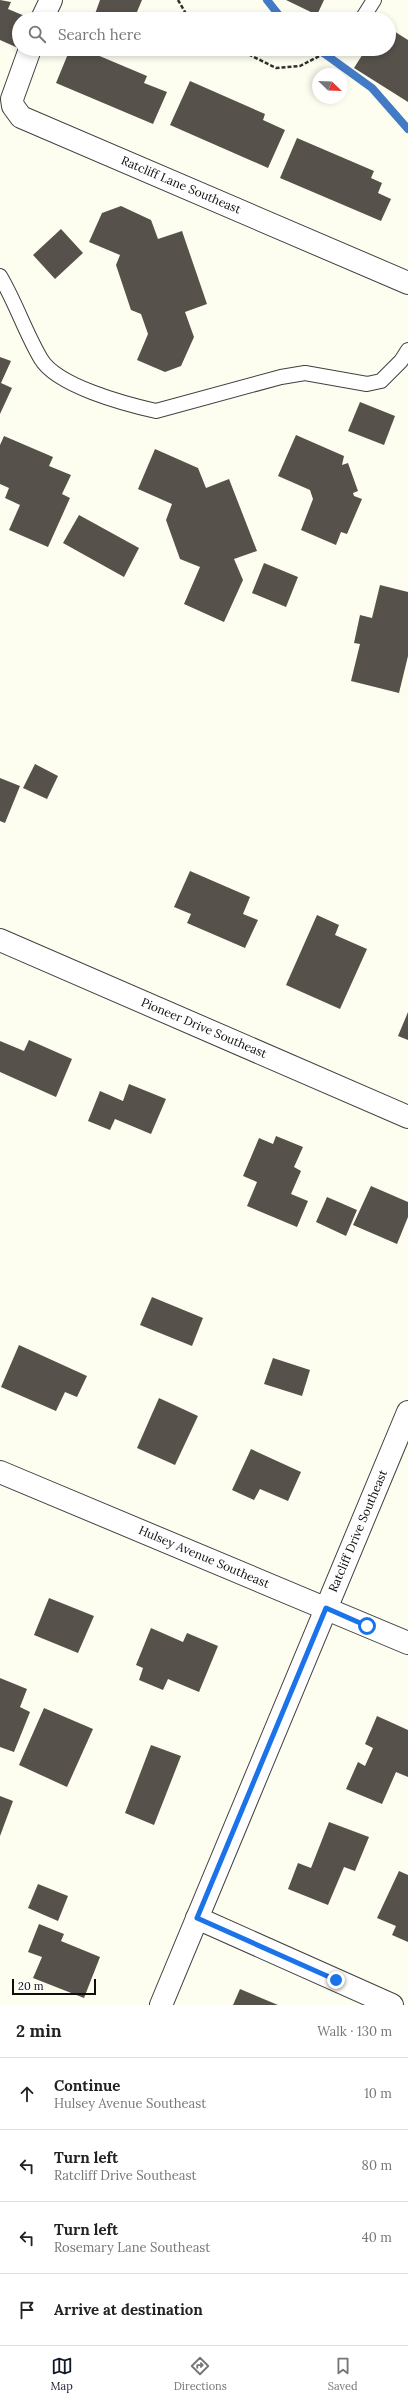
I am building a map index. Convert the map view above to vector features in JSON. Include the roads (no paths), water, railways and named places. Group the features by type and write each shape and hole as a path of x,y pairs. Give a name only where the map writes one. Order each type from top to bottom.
{"street":[{"path":"45,12 51,0"},
{"name":"Ratcliff Lane Southeast","path":"27,56 12,99 13,106 21,117 408,283"},
{"name":"Pioneer Drive Southeast","path":"0,940 408,1116"},
{"name":"Ratcliff Drive Southeast","path":"161,2005 408,1412"},
{"name":"Hulsey Avenue Southeast","path":"0,1472 408,1643"},
{"path":"197,1918 392,2005"}],"lane":[{"path":"366,12 374,0"},
{"path":"0,276 41,359 52,371 73,383 136,406 156,411 297,374 367,384 381,381 401,361 408,350"}],"waterway":[{"path":"267,0 276,12"},
{"path":"328,56 372,88 408,129"}]}
